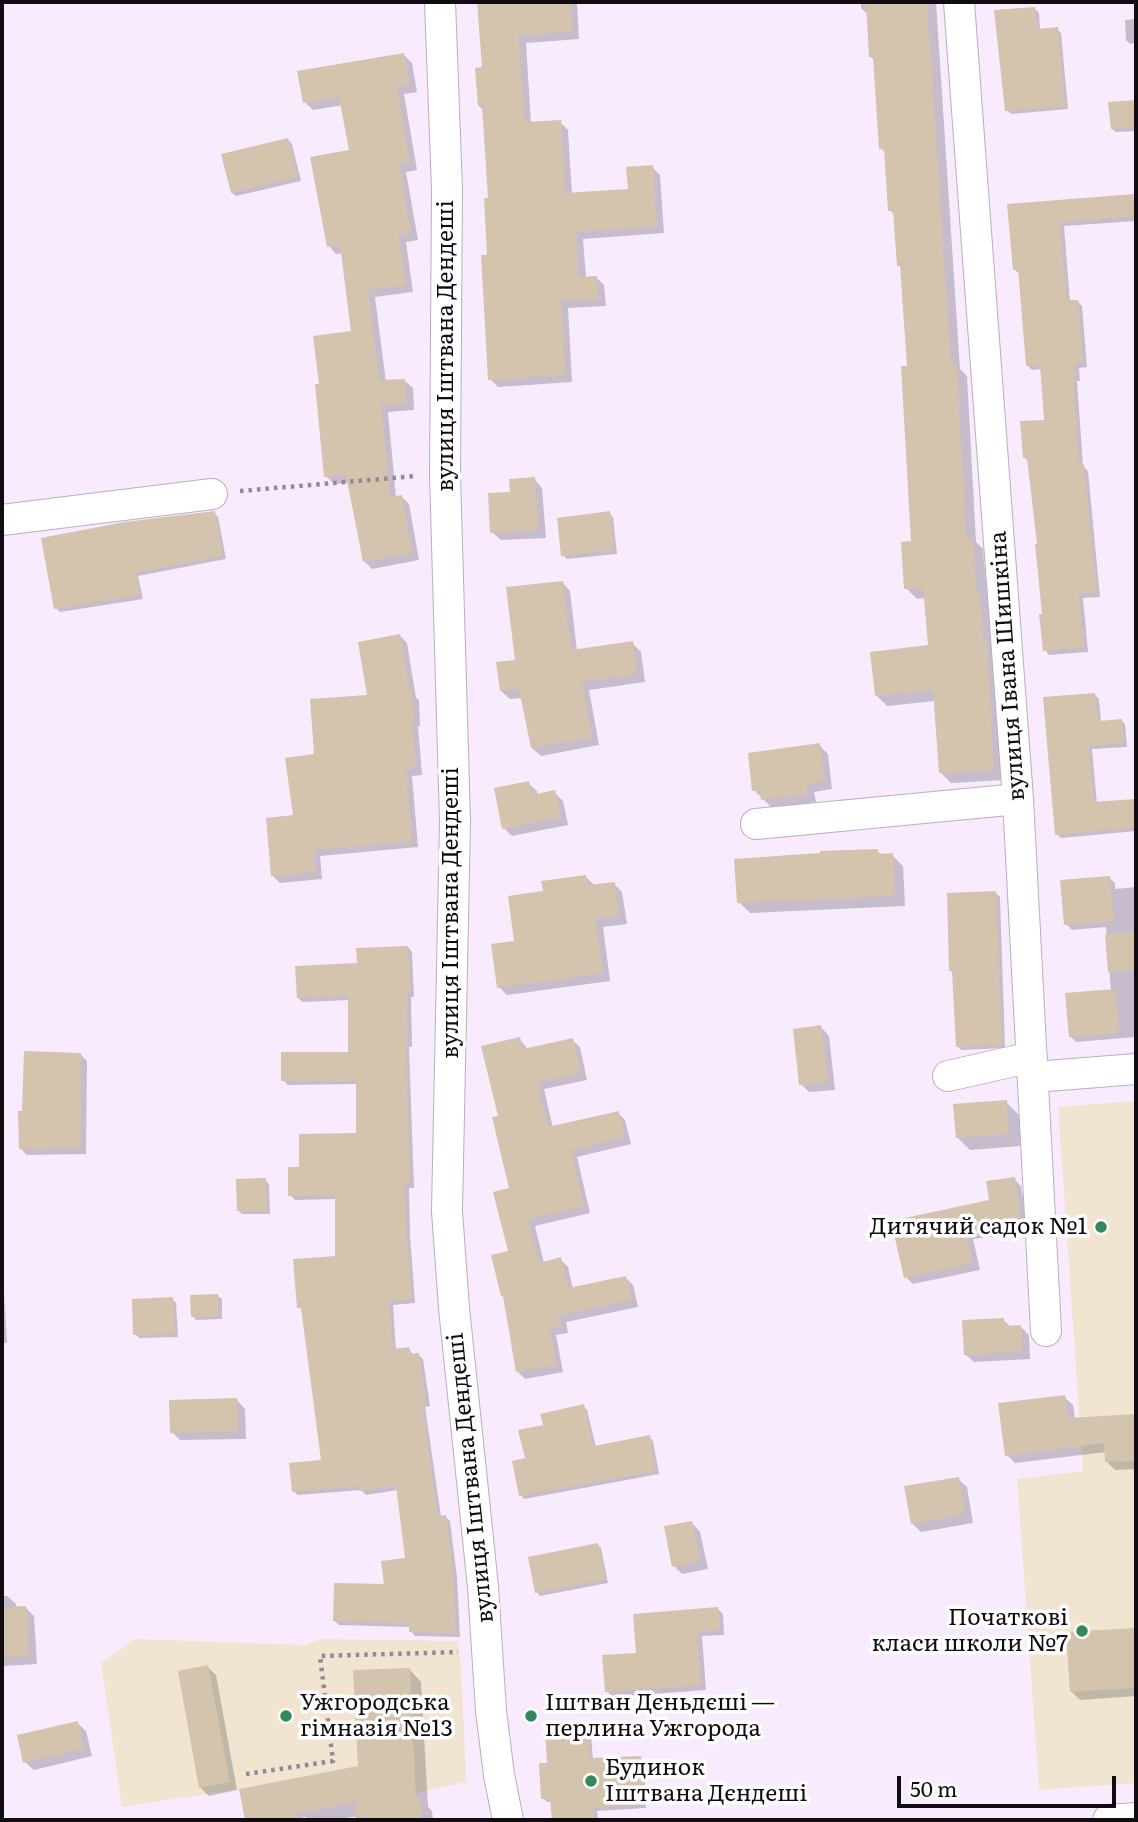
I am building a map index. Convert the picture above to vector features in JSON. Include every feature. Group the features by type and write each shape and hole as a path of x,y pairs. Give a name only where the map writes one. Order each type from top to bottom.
{"street":[{"name":"вулиця Іштвана Дендеші","path":"440,2 446,189 445,474 455,822 447,1211 454,1308 483,1587 491,1711 508,1820"},
{"name":"вулиця Івана Шишкіна","path":"959,2 1018,799 1046,1331"},
{"path":"2,520 212,494"},
{"path":"756,824 1018,799"},
{"path":"948,1076 1033,1067 1136,1069"},
{"path":"1108,1820 1136,1818"}],"path":[{"path":"212,494 445,474"},
{"path":"246,1774 333,1761 320,1656 465,1652"}],"shaded area":[{"path":"1136,1101 1136,1783 1039,1790 1017,1479 1083,1471 1058,1107"},
{"name":"Ужгородська гімназія №13","path":"135,1639 303,1645 321,1639 457,1641 461,1664 466,1782 416,1793 360,1795 349,1768 122,1807 101,1663"}],"building":[{"path":"477,2 571,2 572,32 519,35 524,122 561,120 565,193 628,189 626,167 653,165 657,226 576,232 579,277 597,276 598,299 561,301 565,375 488,380 481,255 487,255 484,198 488,198 482,106 478,106 475,68 482,67"},
{"path":"866,2 927,2 951,364 957,364 966,537 973,537 977,595 980,594 984,641 987,640 994,770 939,773 933,690 875,696 870,652 928,645 923,588 904,589 901,542 911,541 901,366 907,366 900,266 897,266 893,211 888,211 884,149 879,149 873,57 869,57"},
{"path":"1035,7 1037,29 1058,27 1065,106 1005,111 994,10"},
{"path":"404,53 410,85 397,87 410,163 399,164 411,232 399,235 406,285 368,290 379,380 405,379 406,403 381,404 390,497 402,495 412,553 363,562 346,475 324,477 315,384 319,384 313,336 351,331 340,245 327,247 310,157 349,150 339,97 303,103 297,71"},
{"path":"1136,100 1136,127 1111,129 1108,102"},
{"path":"288,138 298,177 231,193 221,154"},
{"path":"1135,194 1136,216 1060,222 1067,300 1078,300 1083,363 1075,364 1076,377 1073,377 1079,465 1084,464 1097,592 1079,594 1084,647 1043,651 1037,544 1020,421 1044,420 1040,365 1026,366 1018,269 1013,270 1007,204"},
{"path":"535,477 538,530 490,533 488,493 510,492 509,479"},
{"path":"215,511 223,555 136,573 140,595 54,609 41,538 125,522"},
{"path":"610,511 614,550 561,556 557,518"},
{"path":"563,581 571,650 633,641 637,674 582,682 592,737 531,748 519,689 500,691 496,662 515,660 506,587"},
{"path":"400,634 412,691 414,719 416,768 406,769 412,841 314,850 316,872 271,876 266,818 293,815 285,758 314,754 310,699 367,695 358,642"},
{"path":"1095,693 1098,721 1122,719 1124,743 1089,746 1094,802 1135,799 1136,827 1055,835 1043,697"},
{"path":"820,743 825,781 807,784 808,794 761,800 760,790 752,791 748,753"},
{"path":"529,781 532,795 555,790 561,817 502,829 494,788"},
{"path":"878,849 878,854 893,853 895,896 737,903 734,859"},
{"path":"586,875 588,885 615,882 619,916 595,919 603,973 497,988 491,944 514,941 508,896 543,891 541,881"},
{"path":"1110,876 1114,921 1064,925 1060,880"},
{"path":"996,891 1002,1045 956,1047 952,971 949,971 947,893"},
{"path":"1136,932 1136,970 1108,972 1105,935"},
{"path":"408,946 411,993 407,993 406,1044 410,1184 405,1184 412,1299 389,1301 393,1349 409,1347 410,1354 419,1353 426,1402 422,1403 438,1516 446,1515 453,1571 456,1633 409,1632 409,1623 333,1621 334,1583 384,1584 381,1561 405,1558 396,1486 359,1491 359,1486 292,1492 289,1463 321,1460 301,1308 297,1308 293,1259 335,1256 335,1195 288,1196 288,1167 299,1167 299,1134 356,1133 356,1081 281,1081 281,1052 348,1052 348,996 297,998 295,966 357,963 356,948"},
{"path":"1116,989 1119,1033 1069,1037 1065,993"},
{"path":"821,1025 828,1082 799,1085 793,1029"},
{"path":"520,1037 523,1049 573,1038 581,1073 537,1082 548,1127 619,1111 625,1137 571,1150 584,1206 528,1219 539,1263 561,1257 568,1288 626,1276 632,1300 560,1315 562,1326 550,1328 557,1365 516,1372 503,1296 491,1255 508,1251 493,1192 509,1188 492,1117 498,1116 481,1046"},
{"path":"24,1051 81,1053 81,1148 19,1149 18,1111 22,1111"},
{"path":"1007,1100 1009,1134 956,1138 953,1104"},
{"path":"1015,1177 1021,1225 966,1232 973,1263 904,1278 891,1221 989,1200 986,1181"},
{"path":"266,1178 267,1211 237,1211 236,1179"},
{"path":"218,1294 219,1316 191,1317 190,1295"},
{"path":"173,1297 175,1334 133,1335 132,1299"},
{"path":"1004,1318 1005,1326 1021,1325 1022,1351 964,1355 962,1320"},
{"path":"1065,1395 1068,1418 1136,1414 1136,1461 1105,1462 1104,1443 1005,1456 998,1403"},
{"path":"237,1398 238,1431 170,1433 169,1400"},
{"path":"584,1404 594,1446 650,1435 656,1471 519,1496 512,1461 525,1458 518,1430 543,1425 540,1414"},
{"path":"959,1477 965,1514 911,1524 904,1486"},
{"path":"692,1521 700,1561 672,1567 664,1526"},
{"path":"598,1543 606,1579 535,1593 528,1557"},
{"path":"26,1606 29,1656 2,1658 2,1607"},
{"path":"718,1607 720,1630 697,1632 701,1685 605,1692 602,1655 636,1653 633,1614"},
{"path":"1136,1628 1136,1688 1070,1692 1066,1632"},
{"path":"208,1665 230,1782 199,1788 178,1671"},
{"path":"410,1668 416,1798 420,1797 422,1820 355,1820 355,1804 360,1802 296,1814 298,1820 245,1820 239,1789 358,1766 353,1670"},
{"path":"78,1721 84,1748 23,1763 17,1735"},
{"name":"Будинок Іштвана Дєндеші","path":"588,1728 590,1758 641,1756 643,1804 594,1808 595,1820 552,1820 550,1799 541,1799 539,1763 547,1763 545,1730"}],"place":[{"name":"Дитячий садок №1","path":"1101,1227"},
{"name":"Початкові класи школи №7","path":"1082,1631"},
{"name":"Ужгородська гімназія №13","path":"286,1716"},
{"name":"Іштван Дєньдєші — перлина Ужгорода","path":"531,1716"},
{"name":"Будинок Іштвана Дєндеші","path":"591,1781"}]}
